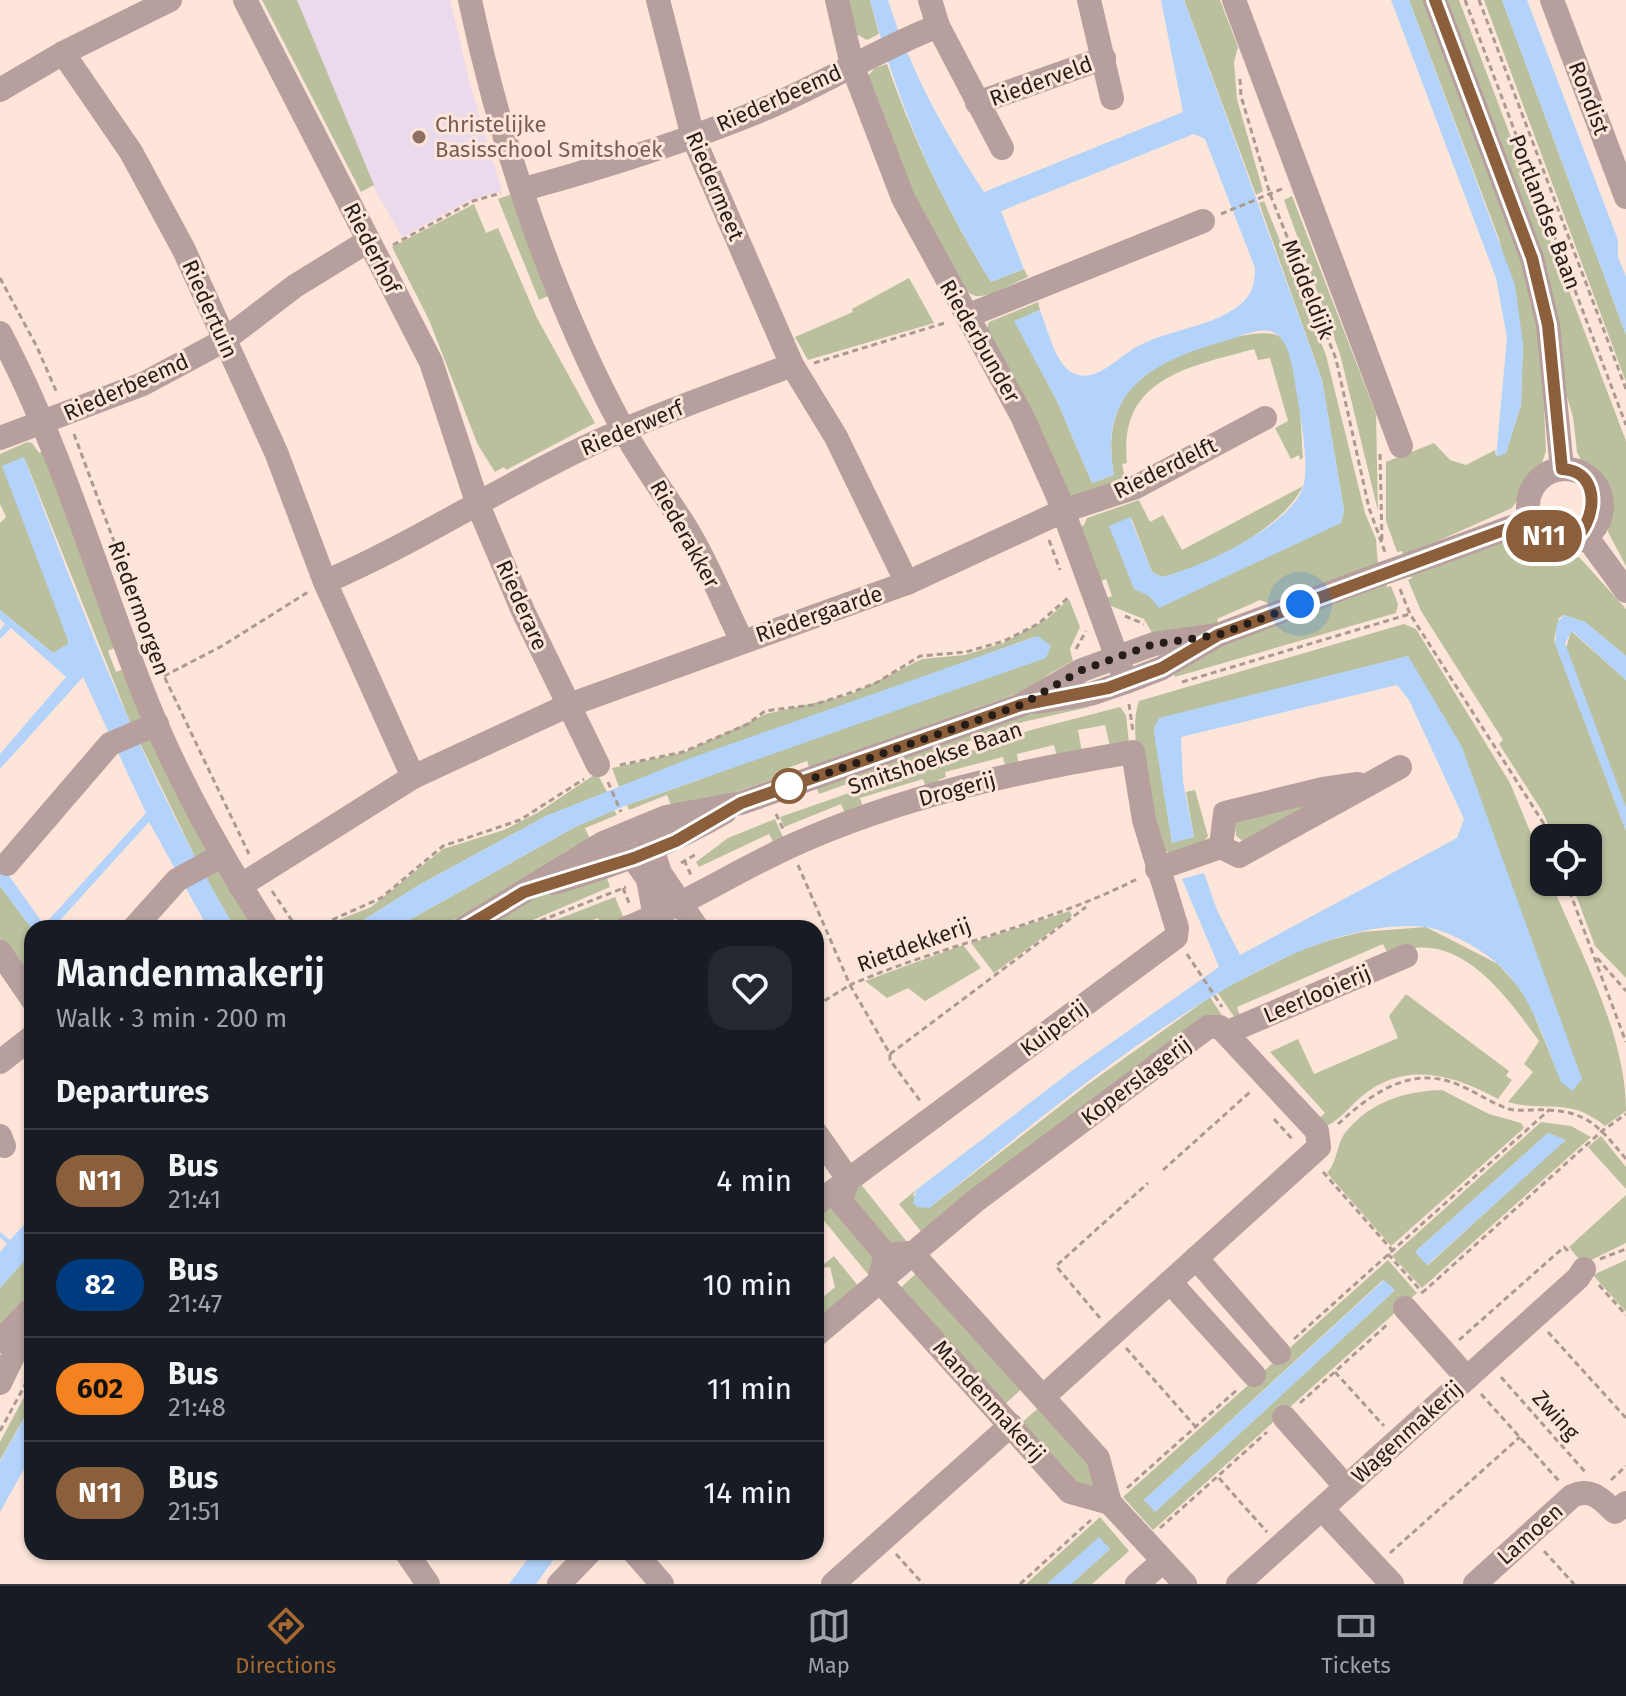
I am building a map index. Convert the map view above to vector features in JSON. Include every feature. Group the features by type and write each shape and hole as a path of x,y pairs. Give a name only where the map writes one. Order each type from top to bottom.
{"street":[{"path":"0,90 63,53 170,0"},
{"name":"Riederhof","path":"245,0 431,362 478,505"},
{"path":"470,0 481,54 566,311 623,429"},
{"name":"Riedermeet","path":"658,0 693,137 792,365 836,437 907,583"},
{"name":"Riederbunder","path":"837,0 852,65 903,198 1022,416 1063,511 1117,658 1124,694"},
{"name":"Riederveld","path":"930,0 938,26 1002,148"},
{"name":"Riederveld","path":"1089,0 1112,98"},
{"name":"Middeldijk","path":"1234,0 1390,446"},
{"name":"Portlandse Baan","path":"1435,0 1532,258 1548,325 1562,469"},
{"name":"Rondist","path":"1552,0 1626,197"},
{"path":"852,65 873,52 938,26"},
{"name":"Riedertuin","path":"63,53 137,164 184,250 276,452 325,582 413,777"},
{"name":"Riederveld","path":"977,103 1104,58"},
{"name":"Riederbeemd","path":"524,189 693,137 763,110 852,65"},
{"path":"967,316 1203,221"},
{"name":"Riederbeemd","path":"0,438 143,384 223,341 295,286 372,247"},
{"name":"Riedermorgen","path":"0,333 43,423 150,726 214,860 250,880 264,920"},
{"name":"Riederwerf","path":"478,505 623,429 792,365"},
{"name":"Riederdelft","path":"1063,511 1136,487 1265,418"},
{"name":"Riederakker","path":"623,429 690,534 742,641"},
{"path":"1562,469 1585,475 1599,494 1600,517 1586,536 1571,542 1554,541 1540,533 1531,520 1528,505 1532,490 1547,473 1562,469"},
{"path":"325,582 383,557 478,505"},
{"name":"Riederare","path":"478,505 523,611 569,705"},
{"name":"Riedergaarde","path":"250,880 413,777 569,705 907,583 1063,511"},
{"name":"Smitshoekse Baan","path":"477,920 629,824 741,803 1021,705 1091,694 1124,694 1218,635 1531,520"},
{"path":"1586,536 1626,591"},
{"name":"Smitshoekse Baan","path":"1021,705 1082,670 1154,644 1218,635"},
{"path":"569,705 602,773"},
{"path":"7,864 110,744 150,726"},
{"path":"1133,752 1144,820 1157,869 1221,847 1239,856 1400,767"},
{"name":"Drogerij","path":"659,920 680,903 790,846 879,810 1044,766 1133,752"},
{"path":"1221,847 1225,813 1323,789 1369,783"},
{"name":"Smitshoekse Baan","path":"524,892 649,865 741,803"},
{"path":"629,824 649,865 692,920"},
{"path":"141,920 177,880 214,860"},
{"path":"649,865 656,920"},
{"name":"Kuiperij","path":"828,1198 1176,937 1177,928 1157,869"},
{"path":"0,952 24,986"},
{"name":"Leerlooierij","path":"1228,1032 1406,956"},
{"name":"Koperslagerij","path":"912,1253 1208,1027 1220,1027 1228,1032"},
{"path":"1043,1397 1309,1157 1320,1141 1317,1131 1228,1032"},
{"path":"0,1062 24,1043"},
{"path":"824,1176 828,1198 865,1230 886,1255"},
{"path":"886,1255 912,1253"},
{"path":"824,1328 912,1253"},
{"name":"Mandenmakerij","path":"912,1253 1098,1458 1110,1503 1162,1562"},
{"path":"879,1280 886,1255"},
{"path":"1196,1258 1279,1353"},
{"name":"Wagenmakerij","path":"1238,1584 1535,1317 1584,1269"},
{"name":"Mandenmakerij","path":"879,1280 1070,1492 1110,1503"},
{"path":"1170,1282 1254,1375"},
{"name":"Wagenmakerij","path":"1414,1300 1446,1352 1467,1378"},
{"path":"0,1341 24,1316"},
{"path":"0,1383 24,1334"},
{"name":"Wagenmakerij","path":"1284,1417 1346,1487"},
{"path":"833,1584 1011,1425"},
{"path":"1584,1495 1615,1512 1626,1503"},
{"name":"Lamoen","path":"1475,1584 1529,1535 1584,1495"},
{"path":"1322,1509 1384,1575"},
{"path":"559,1584 582,1560"},
{"path":"641,1560 662,1584"},
{"path":"1137,1584 1162,1562 1185,1584"}],"path":[{"name":"Portlandse Baan","path":"1465,0 1626,425"},
{"name":"Portlandse Baan","path":"1479,0 1626,389"},
{"name":"Middeldijk","path":"1239,64 1241,96 1270,194 1336,359 1369,508 1382,546 1390,446"},
{"path":"372,247 473,201 524,189"},
{"path":"1233,209 1270,194"},
{"name":"Riedermorgen","path":"0,278 37,347 66,415 164,676 220,798 250,880 289,920"},
{"path":"792,365 811,363 967,316"},
{"path":"164,676 222,646 325,582"},
{"path":"332,920 381,898 442,844 520,820 602,773 683,752 748,724 765,711 813,705 850,693 876,683 919,653 966,652 1004,641 1038,624 1070,596"},
{"path":"1168,687 1410,614 1543,824"},
{"path":"1124,694 1133,752"},
{"path":"763,705 765,711"},
{"path":"602,773 629,824"},
{"path":"538,920 649,865 709,845"},
{"name":"Rietdekkerij","path":"790,846 822,920"},
{"path":"890,1054 1089,904 1157,869"},
{"path":"1571,896 1626,1042"},
{"name":"Rietdekkerij","path":"824,925 850,985 905,961 1089,904"},
{"path":"1594,955 1626,991"},
{"path":"1199,974 1218,1001"},
{"path":"824,1001 850,985 890,1054 890,1060 933,1118"},
{"path":"1320,1141 1367,1098 1390,1085 1424,1078 1455,1083 1512,1110 1573,1113 1588,1118 1626,1159"},
{"path":"1163,1170 1250,1092"},
{"path":"1144,1542 1602,1131 1626,1114"},
{"name":"Wagenmakerij","path":"1446,1352 1564,1247 1584,1269"},
{"path":"1626,1249 1584,1269 1626,1315"},
{"path":"1387,1254 1414,1300"},
{"path":"1535,1317 1626,1418"},
{"name":"Zwing","path":"1486,1361 1593,1480 1584,1495"},
{"path":"1335,1372 1397,1441"},
{"path":"1467,1378 1520,1437 1584,1495"},
{"path":"0,1431 24,1387"},
{"path":"1384,1575 1520,1437"},
{"path":"1217,1477 1280,1546"},
{"path":"1529,1535 1574,1584"},
{"path":"883,1540 923,1584"}],"shaded area":[{"name":"Christelijke Basisschool Smitshoek","path":"295,0 450,0 470,84 502,191 470,200 402,237 375,190"}],"green space":[{"path":"262,0 297,0 374,185 361,192"},
{"path":"843,0 870,0 879,34 867,40 858,35 852,37"},
{"path":"1184,0 1220,0 1238,47 1234,62 1237,99 1263,191 1256,195"},
{"path":"1409,0 1424,0 1527,273 1541,349 1546,451 1541,466 1512,508 1404,556 1402,551 1397,552 1386,521 1386,462 1434,443 1450,460 1466,465 1495,450 1496,456 1506,453 1521,405 1523,344 1499,239"},
{"path":"1442,0 1459,0 1626,441 1626,566 1608,532 1611,508 1609,491 1600,477 1584,466 1577,452 1573,417 1563,383"},
{"path":"1484,0 1502,0 1626,335 1626,382"},
{"path":"887,64 933,176 991,282 1024,269 1028,277 995,292 976,296 963,287 948,265 914,199 864,80 875,68"},
{"path":"515,193 553,294 539,300 498,199"},
{"path":"1292,196 1376,414 1378,511 1340,354 1284,200"},
{"path":"1264,201 1326,355 1365,513 1376,539 1378,566 1272,605 1260,600 1217,619 1219,625 1155,638 1144,619 1106,604 1104,599 1112,596 1106,579 1098,582 1078,528 1084,525 1087,518 1139,500 1150,522 1163,515 1182,550 1303,486 1279,517 1242,544 1200,564 1162,577 1152,572 1131,517 1134,589 1341,523 1344,510 1322,380 1259,203"},
{"path":"474,204 486,233 498,228 537,318 595,423 506,470 504,467 495,472 478,445 429,320 392,247"},
{"path":"909,278 934,323 808,360 795,337 853,312 852,309"},
{"path":"1038,302 1040,310 1015,321 1057,401 1092,483 1114,475 1111,455 1113,426 1124,398 1142,376 1175,356 1224,340 1259,333 1281,338 1292,362 1303,458 1300,460 1299,455 1291,459 1275,428 1288,421 1270,358 1258,360 1254,349 1206,362 1163,380 1146,394 1134,411 1127,434 1127,463 1122,464 1126,483 1069,497 988,338 992,336 987,328 989,322"},
{"path":"27,442 32,443 39,453 45,450 116,647 108,651 116,672 124,669 143,720 132,727 24,457 69,644 53,653 0,610 0,523 6,517 0,504 0,454"},
{"path":"1518,540 1533,540 1580,558 1626,609 1626,656 1585,622 1564,615 1559,618 1554,640 1626,831 1626,978 1595,946 1576,896 1602,896 1602,824 1548,824 1499,744 1503,740 1421,611 1408,580 1412,578 1410,572 1471,551"},
{"path":"1385,582 1387,587 1391,586 1398,604 1396,613 1175,677 1174,671 1196,653"},
{"path":"1069,599 1080,627 1070,649 1073,661 1049,674 1033,688 809,767 807,761 777,772 778,776 773,779 724,796 671,805 667,795 629,810 627,805 696,781 1037,636 619,787 612,768 685,752 766,714 849,695 922,659 965,655 1003,643 1047,619"},
{"path":"1404,624 1416,629 1510,783 1530,831 1530,896 1557,896 1610,1023 1624,1082 1626,1111 1605,1126 1569,1108 1508,1102 1533,1072 1524,1064 1539,1041 1510,1003 1476,968 1436,949 1413,948 1389,956 1383,944 1237,1007 1241,1019 1237,1021 1217,992 1296,952 1327,941 1361,932 1426,927 1498,964 1526,995 1561,1081 1408,656 1154,728 1172,842 1194,837 1186,792 1195,790 1208,836 1202,844 1170,853 1162,850 1137,755 1135,735 1139,701"},
{"path":"1571,631 1626,680 1626,808 1565,652"},
{"path":"1087,701 1089,707 1023,722 819,794 816,786 1036,708"},
{"path":"1120,707 1126,715 1129,743 1110,746 1105,725 1078,730 1082,752 1057,757 1054,745 1017,754 1019,766 1006,769 1003,757 945,772 946,777 938,780 940,787 927,790 923,779 860,798 864,810 846,816 841,804 784,827 780,817 1031,730"},
{"path":"150,736 209,851 198,863 138,739"},
{"path":"597,773 607,792 546,816 419,885 364,920 339,920 371,907 443,849 504,830 539,812"},
{"path":"1321,799 1244,842 1236,836 1235,822"},
{"path":"614,810 617,815 585,828 590,839 565,852 546,870 454,920 409,920 575,827"},
{"path":"775,819 785,842 775,845 769,834 699,867 696,862 728,838"},
{"path":"219,869 251,920 230,920 202,872"},
{"path":"606,875 610,887 533,920 495,920 557,886"},
{"path":"0,886 25,920 24,973 0,939"},
{"path":"615,897 625,920 598,918 556,920"},
{"path":"1070,911 1072,916 994,973 971,943"},
{"path":"963,945 981,968 925,1001 908,988 887,998 865,981"},
{"path":"1406,994 1509,1071 1506,1076 1512,1080 1498,1099 1447,1078 1413,1075 1396,1078 1362,1096 1339,1118 1323,1127 1316,1121 1325,1113 1270,1052 1298,1039 1314,1074 1398,1038 1389,1016"},
{"path":"1210,997 1223,1017 923,1234 899,1204 916,1190 913,1195 929,1208 1087,1085"},
{"path":"1442,1090 1489,1114 1521,1123 1524,1128 1391,1246 1327,1173 1345,1133 1365,1113 1401,1096"},
{"path":"1541,1122 1571,1126 1591,1137 1422,1288 1392,1256","holes":["1548,1133 1565,1140 1428,1265 1416,1251"]},
{"path":"1601,1136 1626,1167 1626,1189 1588,1147"},
{"path":"860,1183 911,1247 890,1245 851,1195"},
{"path":"1626,1195 1626,1243 1583,1264 1569,1247"},
{"path":"833,1207 878,1258 871,1278 824,1221 824,1208"},
{"path":"834,1256 859,1287 824,1317 824,1296 835,1287 830,1267 824,1268"},
{"path":"1388,1260 1417,1293 1153,1530 1123,1497","holes":["1383,1280 1394,1291 1156,1511 1144,1500"]},
{"path":"1626,1260 1626,1312 1593,1275"},
{"path":"24,1261 24,1307 0,1333 0,1288"},
{"path":"921,1269 1026,1385 1002,1407 897,1291"},
{"path":"24,1397 24,1418 0,1460 0,1442"},
{"path":"1043,1404 1093,1464 1097,1486 1091,1492 1072,1486 1019,1425"},
{"path":"1100,1517 1129,1551 1092,1584 1071,1584 1110,1549 1099,1538 1047,1584 1026,1584"}],"water":[{"path":"870,0 888,0 929,99 984,192 1183,112 1161,0 1184,0 1322,380 1344,510 1341,523 1159,608 1149,596 1134,589 1109,526 1130,517 1152,572 1162,577 1198,565 1242,543 1263,530 1295,502 1303,487 1305,453 1294,375 1285,344 1275,333 1258,331 1202,348 1156,369 1138,382 1124,399 1115,420 1111,445 1114,475 1092,483 1057,401 1014,321 1040,310 1062,363 1068,370 1084,376 1101,371 1140,345 1221,317 1243,302 1253,286 1255,268 1205,139 1194,134 1001,211 1024,269 991,282 952,213 920,146 893,76"},
{"path":"1391,0 1409,0 1515,285 1523,344 1521,405 1506,453 1496,457 1507,338 1496,278"},
{"path":"1502,0 1527,0 1618,240 1618,257 1626,277 1626,335"},
{"path":"24,457 70,578 145,756 230,920 204,920 149,822 60,920 49,920 146,813 83,677 0,769 0,754 66,677 11,628 0,639 0,630 5,624 0,619 0,610 53,653 69,643 2,466"},
{"path":"1564,615 1585,622 1626,656 1626,680 1572,631 1565,643 1626,808 1626,831 1555,644 1557,623"},
{"path":"1038,636 1051,646 1046,658 627,805 575,827 409,920 364,920 419,885 546,816 688,759"},
{"path":"1408,656 1462,747 1582,1079 1572,1091 1561,1082 1521,991 1492,959 1465,942 1425,927 1366,931 1300,951 1232,985 1096,1075 929,1208 917,1207 913,1203 916,1190 1074,1069 1219,967 1182,879 1204,873 1217,910 1240,955 1457,838 1464,819 1409,700 1397,685 1181,737 1183,782 1194,837 1172,843 1155,740 1154,728 1159,718"},
{"path":"0,863 40,920 25,920 0,886"},
{"path":"1548,1133 1566,1140 1427,1265 1415,1252"},
{"path":"24,1225 24,1261 0,1288 0,1252 7,1244 0,1237 0,1232 10,1240"},
{"path":"1384,1280 1395,1290 1155,1512 1144,1500"},
{"path":"24,1418 24,1469 0,1512 0,1461"},
{"path":"1099,1537 1110,1549 1071,1584 1047,1584"},
{"path":"527,1560 553,1560 536,1584 509,1584"}],"bus line":[{"name":"N11","path":"477,920 524,892 605,869 676,841 741,803 1021,705 1091,694 1108,688 1162,668 1218,635 1439,552 1531,520 1540,533 1554,541 1571,542 1592,531 1601,509 1596,487 1585,475 1562,469 1548,325 1532,258 1435,0"}],"place":[{"name":"Christelijke Basisschool Smitshoek","path":"419,137"}],"route":[{"path":"789,786 782,789 1021,705 1082,670 1154,644 1218,635 1300,604"}]}
